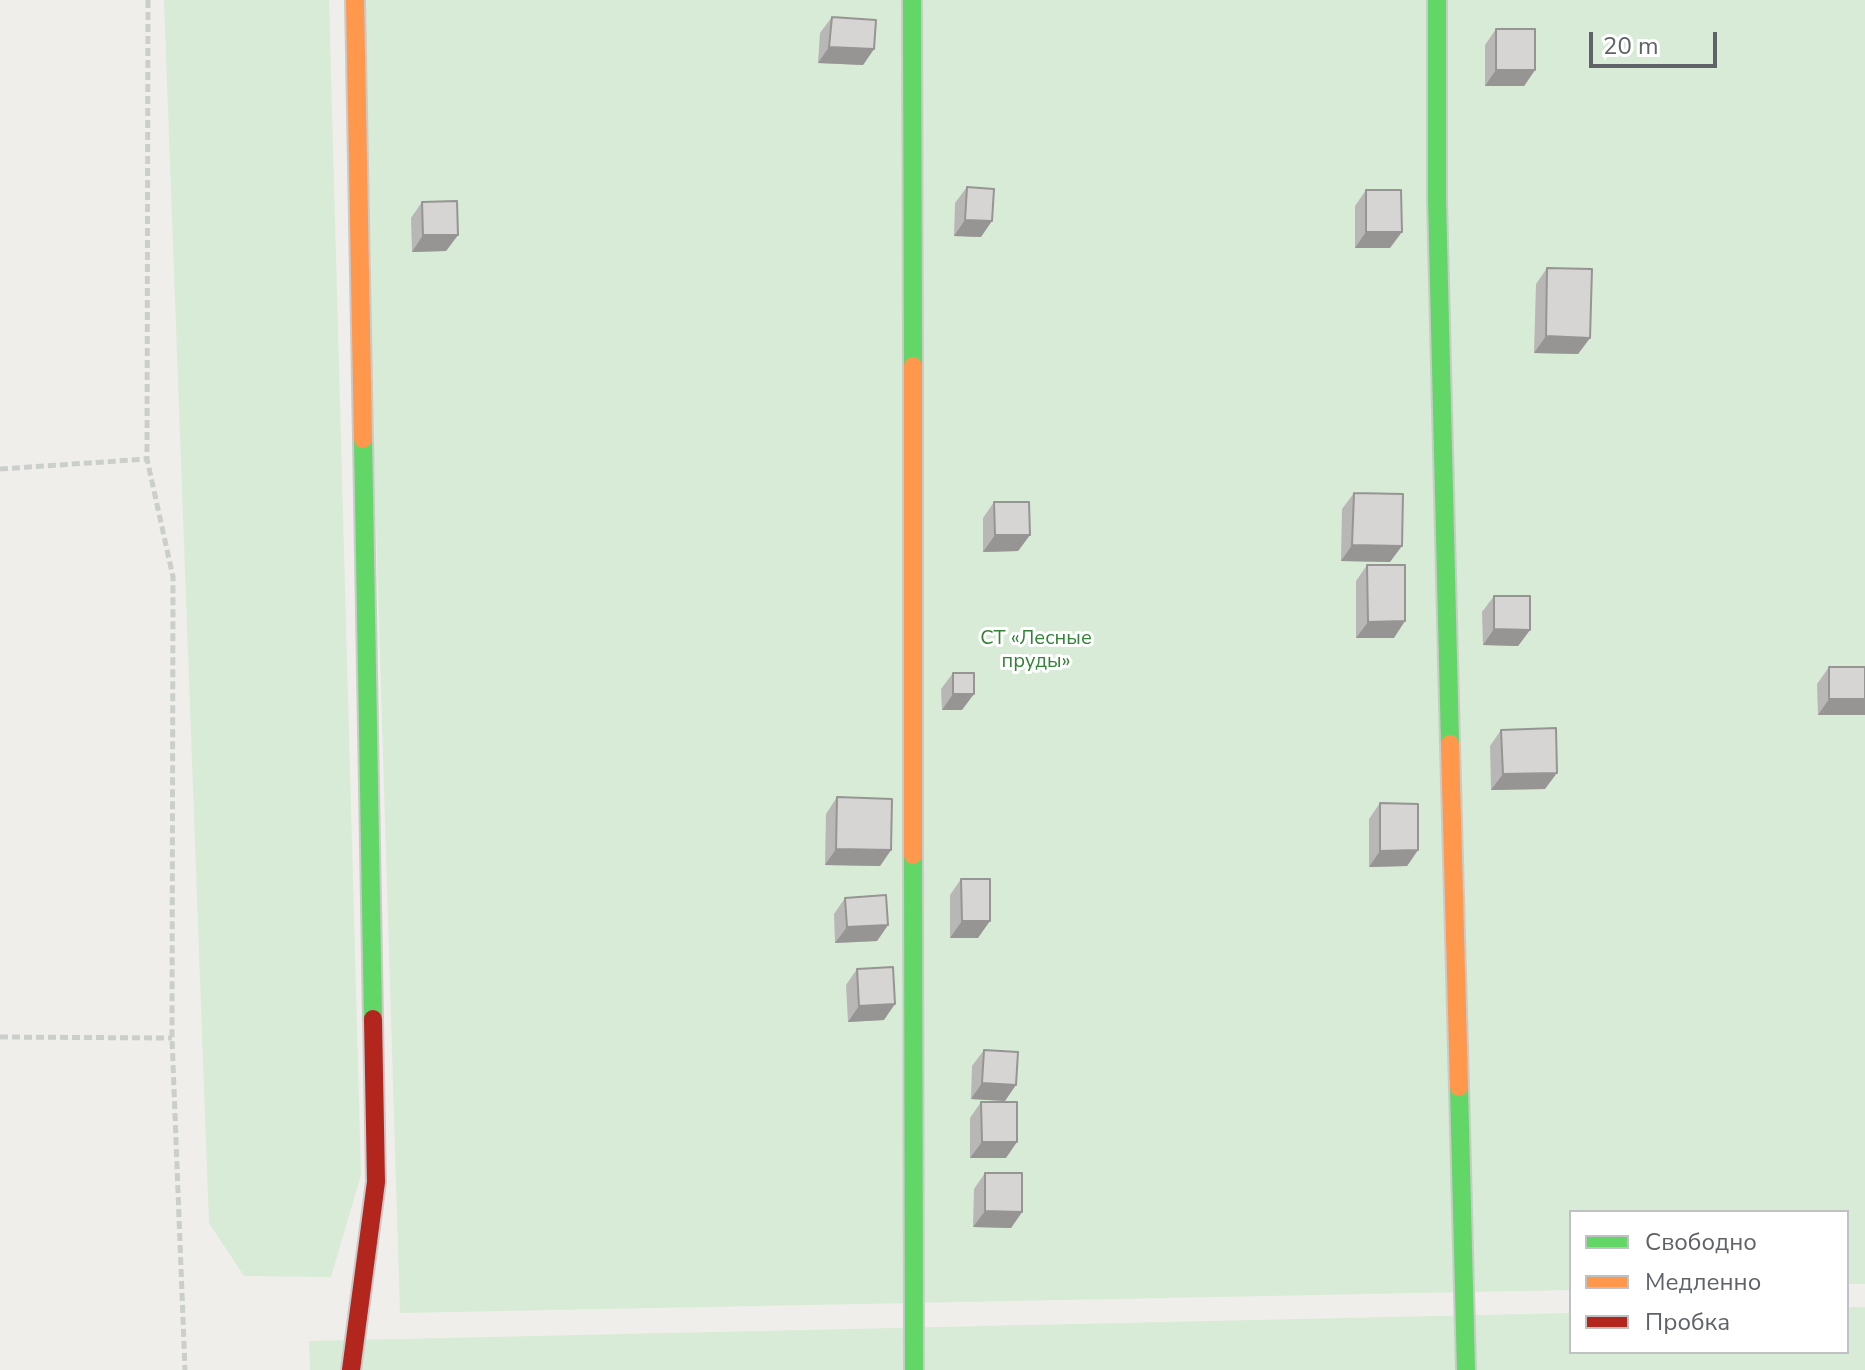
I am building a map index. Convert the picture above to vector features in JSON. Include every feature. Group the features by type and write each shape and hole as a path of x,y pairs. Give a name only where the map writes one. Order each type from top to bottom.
{"street":[{"path":"351,1370 376,1182 355,0"},
{"path":"912,0 914,1370"},
{"path":"1437,0 1437,199 1466,1370"}],"path":[{"path":"148,0 147,459 173,577 172,1038 185,1370"},
{"path":"0,469 147,459"},
{"path":"0,1037 172,1038"}],"green space":[{"path":"164,0 329,0 361,1175 331,1277 244,1276 209,1223"},
{"name":"СТ «Лесные пруды»","path":"360,0 1865,0 1865,1284 1849,1284 1849,1210 1569,1210 1569,1290 400,1313"},
{"path":"1849,1307 1865,1307 1865,1370 310,1370 309,1341 1569,1313 1569,1354 1849,1354"}],"building":[{"path":"832,17 876,20 874,49 829,47"},
{"path":"1496,29 1535,29 1535,70 1496,70"},
{"path":"967,187 994,189 992,221 965,220"},
{"path":"1366,190 1401,190 1402,232 1366,232"},
{"path":"457,201 458,235 423,235 422,202"},
{"path":"1547,268 1592,269 1590,338 1546,336"},
{"path":"1354,493 1403,494 1402,546 1352,545"},
{"path":"994,502 1029,502 1030,535 995,535"},
{"path":"1367,565 1405,565 1405,621 1368,622"},
{"path":"1494,596 1530,596 1530,630 1494,629"},
{"path":"1829,667 1865,667 1865,699 1829,699"},
{"path":"953,673 974,673 974,694 953,694"},
{"path":"1556,728 1557,773 1503,774 1501,730"},
{"path":"837,797 892,799 891,850 836,849"},
{"path":"1380,803 1418,804 1418,850 1380,851"},
{"path":"961,879 990,879 990,921 962,921"},
{"path":"886,895 888,925 847,927 845,898"},
{"path":"893,967 895,1004 859,1006 857,969"},
{"path":"984,1050 1018,1052 1016,1085 982,1083"},
{"path":"981,1102 1017,1102 1017,1142 982,1142"},
{"path":"985,1173 1022,1173 1022,1212 985,1211"}],"traffic: fast":[{"path":"912,0 913,366"},
{"path":"1437,0 1437,199 1450,744"},
{"path":"363,439 373,1019"},
{"path":"913,855 914,1370"},
{"path":"1459,1087 1466,1370"}],"traffic: slow":[{"path":"355,0 363,439"},
{"path":"913,366 913,855"},
{"path":"1450,744 1459,1087"}],"traffic: jam":[{"path":"351,1370 376,1182 373,1019"}]}
